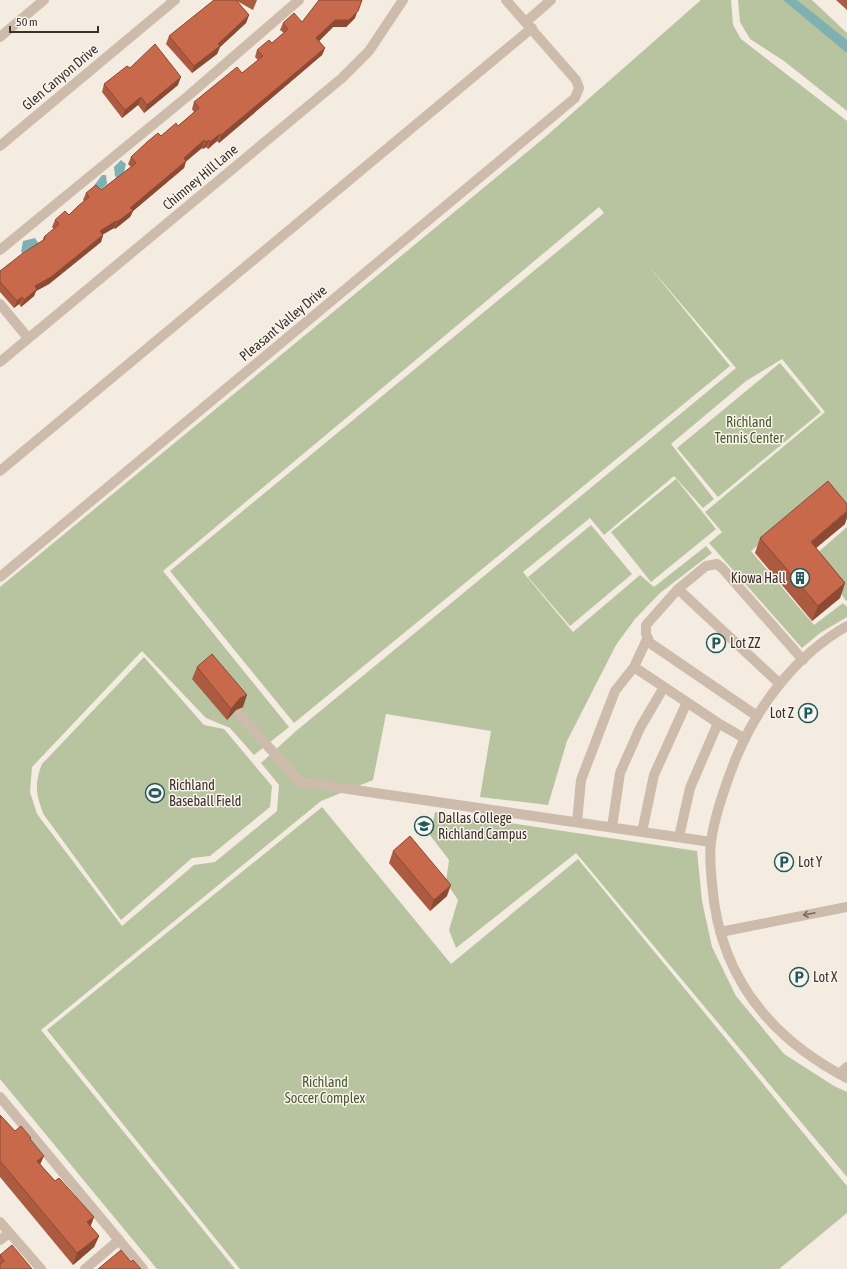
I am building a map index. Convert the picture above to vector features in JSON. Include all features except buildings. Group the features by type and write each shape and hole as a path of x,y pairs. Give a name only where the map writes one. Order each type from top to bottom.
{"street":[{"path":"0,37 44,0"},
{"name":"Glen Canyon Drive","path":"0,146 176,0"},
{"path":"0,250 188,96 299,0"},
{"name":"Chimney Hill Lane","path":"0,362 342,78 369,50 403,0"},
{"path":"506,0 529,24"},
{"path":"0,471 529,24 551,0"},
{"name":"Pleasant Valley Drive","path":"0,577 575,98 579,88 576,80 529,24"},
{"path":"0,304 28,338"},
{"path":"577,822 581,780 615,691 634,667 647,639 645,630 646,625 678,589 706,566 713,564 720,566 803,660"},
{"path":"678,589 780,684"},
{"path":"847,626 833,635 803,660 780,684 757,716 744,738 729,776 711,842 714,902 720,932 739,977 750,996 764,1016 781,1034 802,1052 843,1076 847,1067"},
{"path":"647,639 757,716"},
{"path":"634,667 718,723 744,738"},
{"path":"612,827 620,773 640,728 664,687"},
{"path":"642,832 654,775 687,702"},
{"path":"240,715 300,782 711,842"},
{"path":"679,837 690,788 718,723"},
{"path":"720,932 847,907"},
{"path":"0,1097 143,1269"},
{"path":"0,1222 41,1269"},
{"path":"0,1240 9,1233"},
{"path":"85,1269 119,1240"}],"green space":[{"path":"701,0 731,0 733,25 741,39 847,121 847,517 823,491 751,551 814,625 843,603 847,607 847,617 820,633 802,648 709,543 722,532 705,512 825,412 782,359 746,381 671,444 714,499 703,508 674,476 604,535 590,518 523,572 573,632 640,575 654,587 706,546 712,553 660,593 635,619 616,645 567,741 548,805 480,797 491,731 386,714 373,780 321,801 41,1030 235,1269 157,1269 0,1079 0,587 544,138","holes":["599,207 604,213 170,571 294,723 730,366 648,265 736,368 296,731 261,763 279,785 277,811 215,862 194,865 122,926 37,814 30,792 32,767 142,651 206,718 230,728 254,755 289,727 163,571"]},
{"path":"738,0 812,0 847,33 847,111 784,61 750,39 740,22"},
{"name":"Richland Tennis Center","path":"780,363 821,412 718,497 677,448"},
{"path":"676,479 716,529 651,582 611,532"},
{"path":"591,525 632,574 570,626 528,577"},
{"path":"847,527 847,600 846,601 815,555"},
{"name":"Richland Baseball Field","path":"144,657 204,725 224,729 272,786 270,807 210,856 192,858 121,920 44,815 39,802 37,784 39,771 42,764"},
{"name":"Richland Soccer Complex","path":"322,807 451,964 578,859 847,1186 847,1213 779,1269 240,1269 47,1030"},
{"path":"435,812 697,851 702,901 712,947 736,996 784,1054 834,1086 847,1092 847,1177 576,853 456,948 449,930 458,900 446,882 449,860 430,835"}],"water":[{"path":"783,0 797,0 847,40 847,53"},
{"path":"121,160 126,164 123,176 118,179 115,176 114,167"},
{"path":"102,175 106,175 107,184 100,190 96,191 93,187"},
{"path":"35,238 39,244 25,254 21,252 23,241"}],"place":[{"name":"Kiowa Hall","path":"800,578"},
{"name":"Lot ZZ","path":"716,643"},
{"name":"Lot Z","path":"808,713"},
{"name":"Richland Baseball Field","path":"155,793"},
{"name":"Dallas College Richland Campus","path":"424,826"},
{"name":"Lot Y","path":"784,862"},
{"name":"Lot X","path":"799,977"}]}
